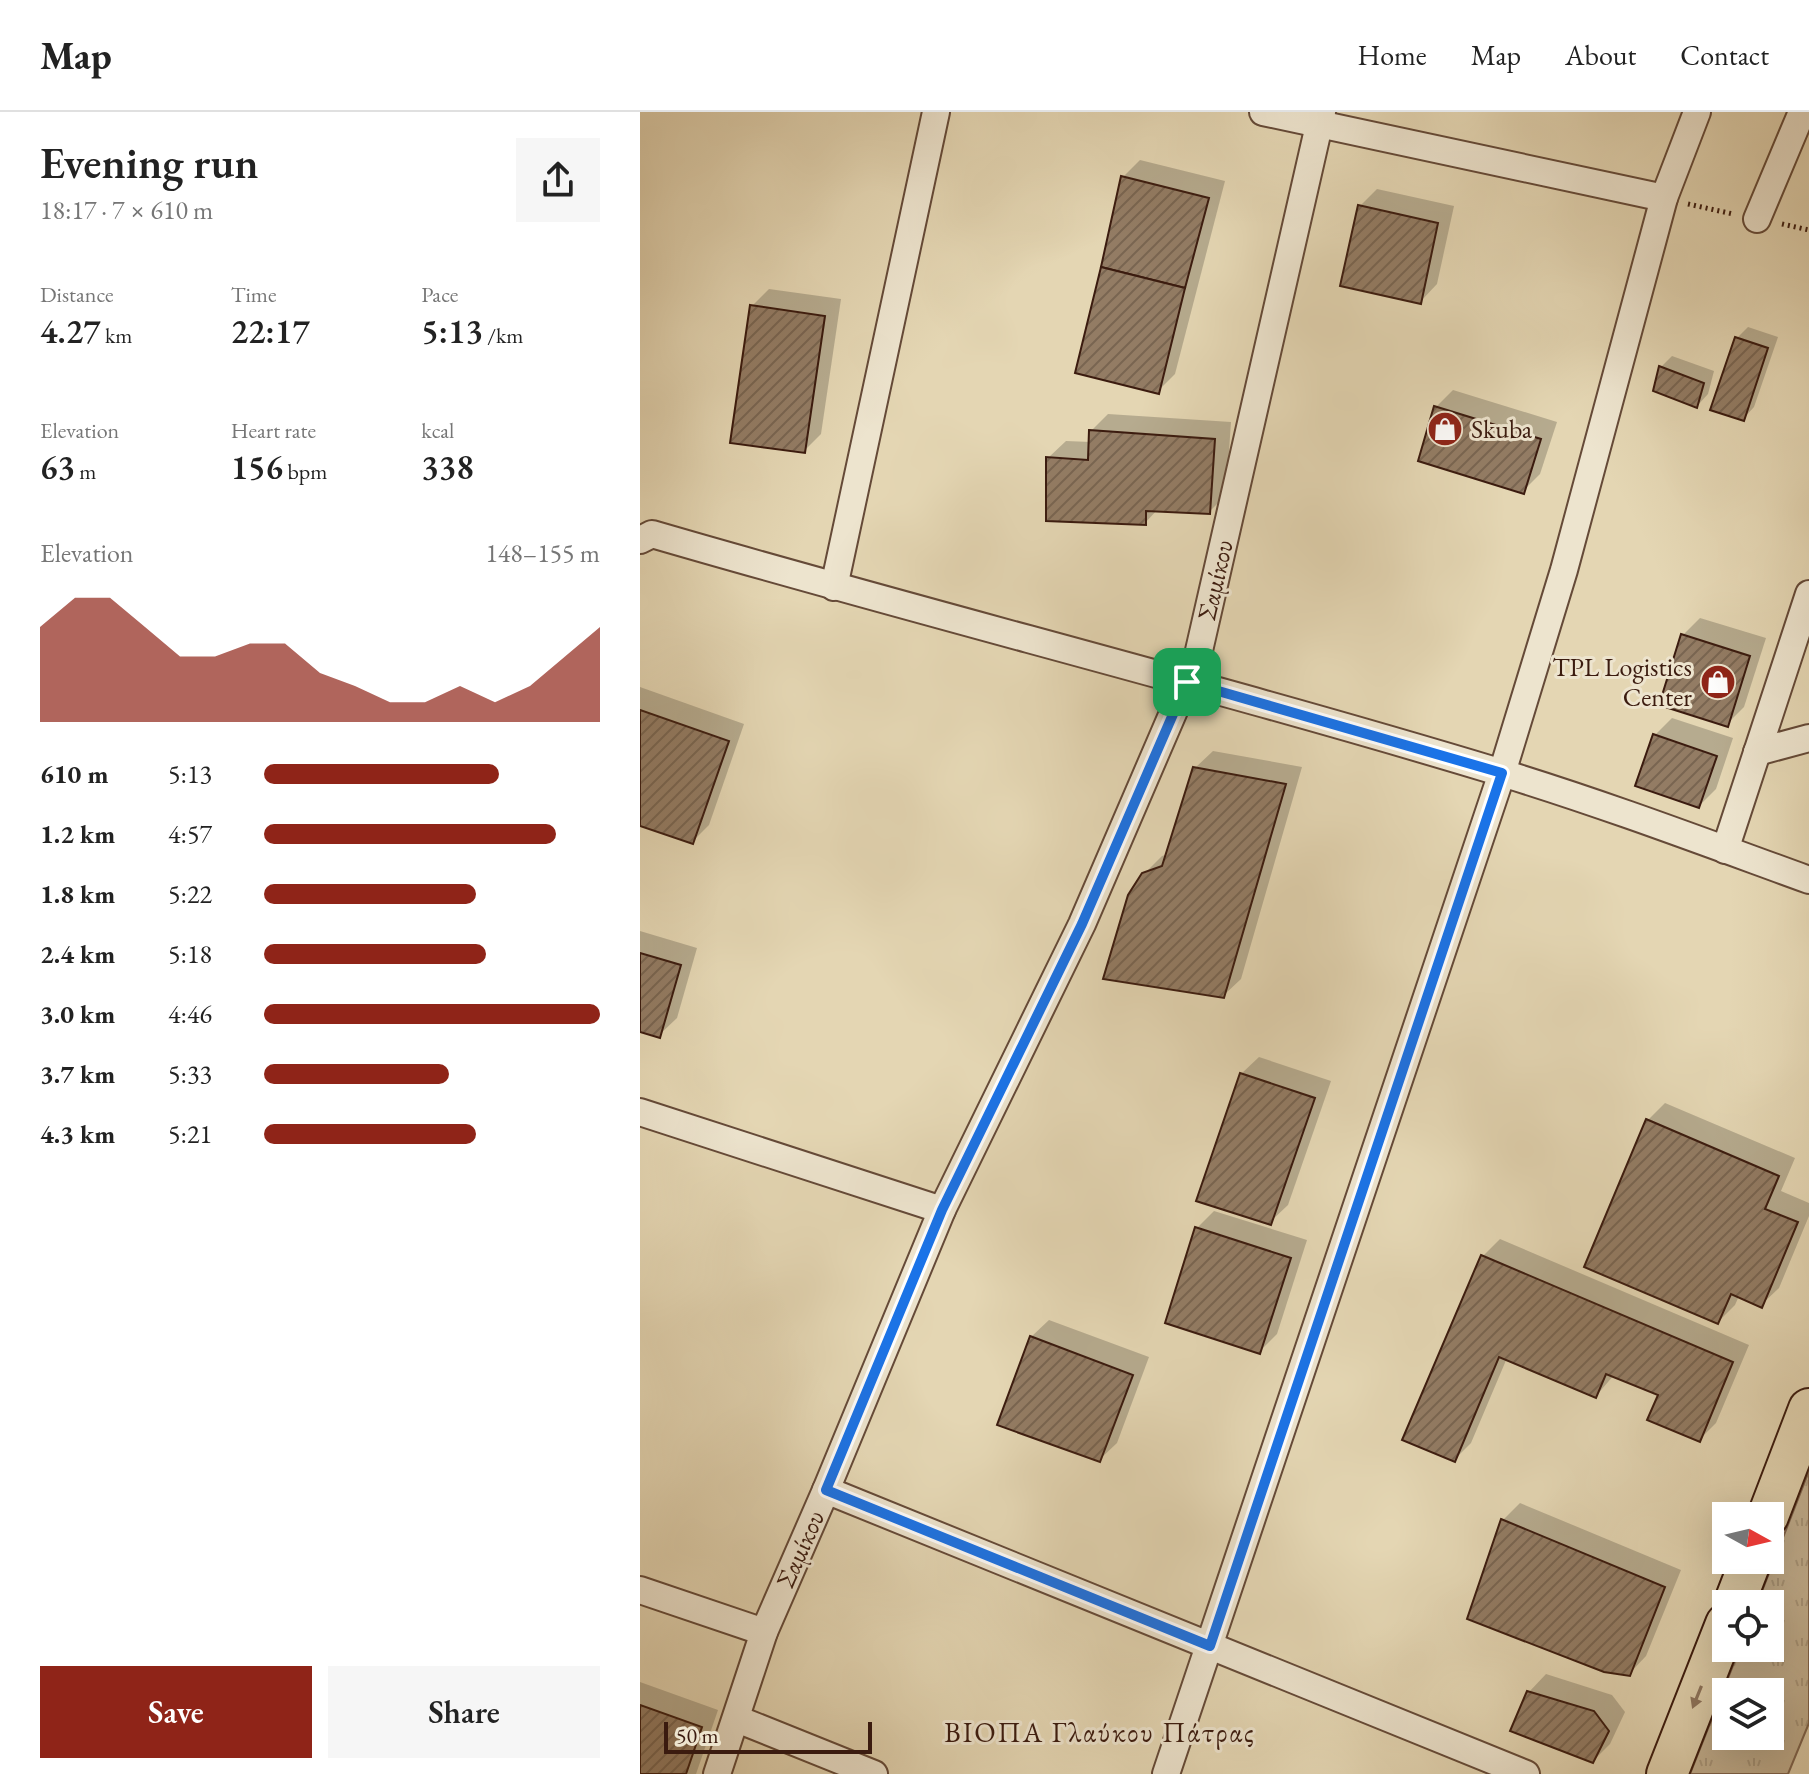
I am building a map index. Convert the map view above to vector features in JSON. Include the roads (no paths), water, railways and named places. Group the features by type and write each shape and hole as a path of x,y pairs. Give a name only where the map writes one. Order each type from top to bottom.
{"main road":[{"path":"1773,1502 1809,1409"},
{"path":"1667,1774 1712,1660"}],"street":[{"path":"834,587 936,112"},
{"path":"1263,112 1321,118 1664,198"},
{"path":"1166,1774 1502,773 1564,570 1664,198 1697,112"},
{"path":"1757,219 1802,112"},
{"name":"Σαμίκου","path":"717,1774 764,1632 942,1210 1082,924 1198,655 1321,118"},
{"path":"640,540 652,534 1502,773 1809,880"},
{"path":"1725,850 1809,594"},
{"path":"1757,752 1809,738"},
{"path":"640,1112 942,1210"},
{"path":"826,1490 1526,1774"},
{"path":"640,1590 764,1632"},
{"path":"737,1719 874,1774"}],"place":[{"name":"Skuba","path":"1445,429"},
{"name":"TPL Logistics Center","path":"1718,682"}],"district":[{"name":"ΒΙΟΠΑ Γλαύκου Πάτρας","path":"1100,1732"}]}
